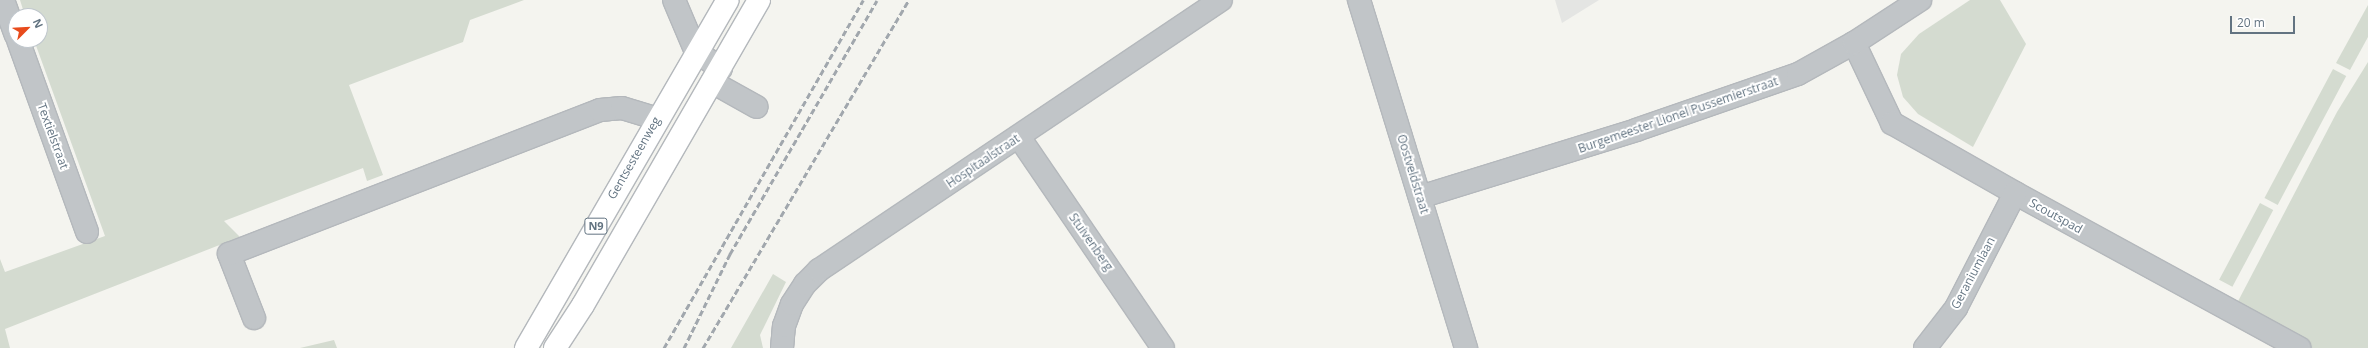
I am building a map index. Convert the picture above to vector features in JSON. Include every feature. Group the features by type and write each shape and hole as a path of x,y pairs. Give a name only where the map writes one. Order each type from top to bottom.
{"main road":[{"name":"N9","path":"696,52 728,0"},
{"name":"N9","path":"555,348 583,305 759,0"},
{"name":"Gentsesteenweg","path":"526,348 696,52"}],"street":[{"path":"3,0 8,13"},
{"path":"674,0 696,52 716,75 757,107"},
{"name":"Hospitaalstraat","path":"782,348 784,326 792,304 805,284 819,270 1221,0"},
{"name":"Oostveldstraat","path":"1359,0 1466,348"},
{"name":"Burgemeester Lionel Pussemierstraat","path":"1420,197 1636,130 1798,74 1854,43 1920,0"},
{"name":"Scoutspad","path":"1854,43 1892,123 2015,193 2299,348"},
{"name":"Textielstraat","path":"21,48 87,232"},
{"path":"254,318 229,254 600,110 622,108 657,119"},
{"name":"Stuivenberg","path":"1018,137 1163,348"},
{"name":"Geraniumlaan","path":"1925,348 1956,308 2015,193"}],"shaded area":[{"path":"20,0 524,0 470,20 463,42 349,85 383,175 367,181 363,168 224,221 240,237 5,329 10,348 0,348 0,259 5,272 105,236 37,48 48,48 48,8 22,8"},
{"path":"1555,0 1599,0 1562,23"},
{"path":"1970,0 2000,0 2026,44 1973,147 1918,114 1903,97 1897,75 1901,54 1919,34"},
{"path":"2368,5 2368,37 2350,70 2336,63"},
{"path":"2368,62 2368,348 2312,348 2235,307 2337,112"},
{"path":"2333,69 2346,76 2278,205 2264,198"},
{"path":"2260,203 2273,210 2232,287 2219,280"},
{"path":"773,274 786,282 760,335 763,348 731,348"},
{"path":"334,340 337,348 300,348"}],"railway":[{"path":"664,348 863,0"},
{"path":"684,348 730,254 877,0"},
{"path":"703,348 909,0"}]}
